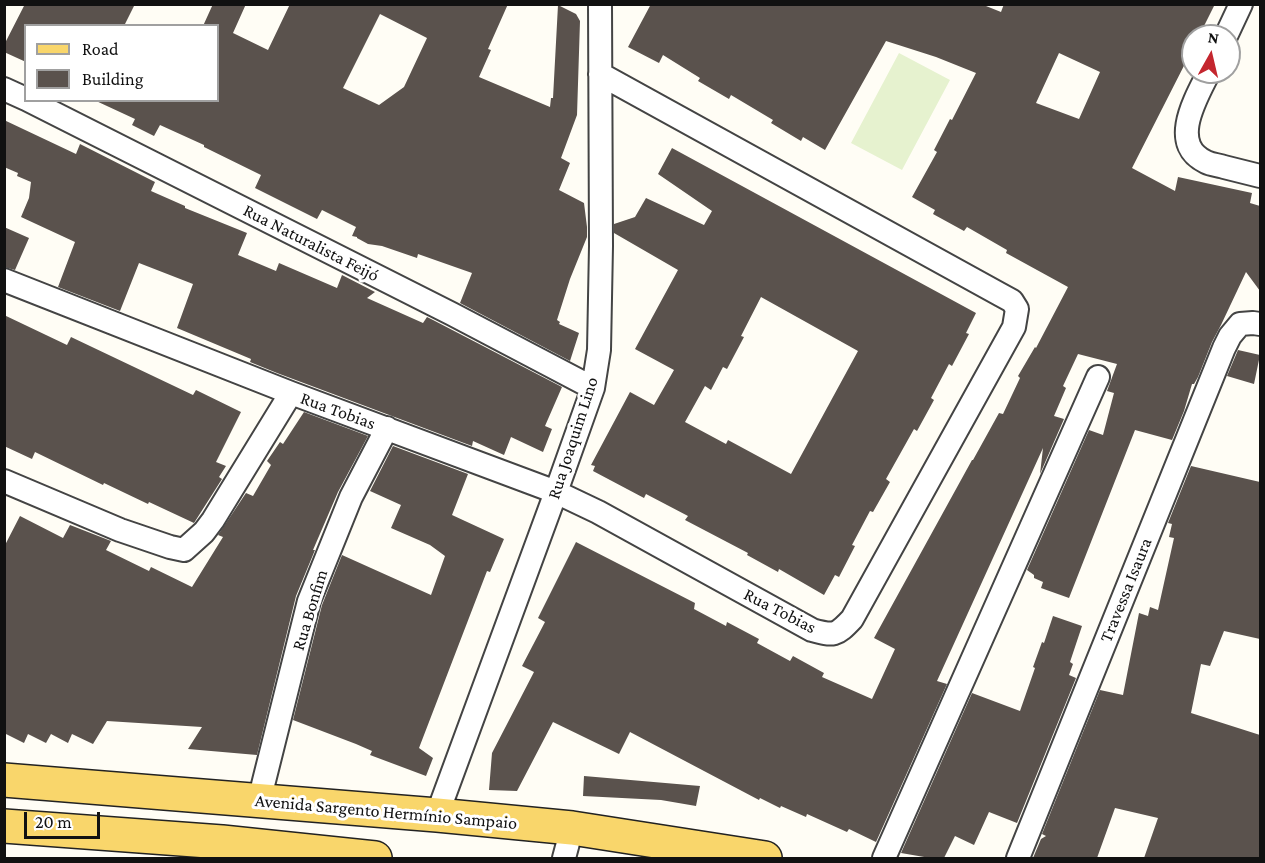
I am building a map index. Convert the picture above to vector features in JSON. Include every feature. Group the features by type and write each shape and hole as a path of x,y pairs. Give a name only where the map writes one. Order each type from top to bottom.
{"main road":[{"name":"Avenida Sargento Hermínio Sampaio","path":"4,780 437,815 568,843 765,858"},
{"path":"4,825 220,850 375,858"}],"street":[{"name":"Rua Joaquim Lino","path":"437,815 593,388 599,350 601,246 600,4"},
{"path":"1232,24 1242,4"},
{"name":"Rua Tobias","path":"4,280 291,393 556,492 598,512 812,630 833,634 842,630 852,619 1014,327 1017,309 1012,301 600,74"},
{"path":"1203,84 1188,121 1188,141 1193,151 1207,162 1260,176"},
{"name":"Rua Naturalista Feijó","path":"4,89 24,99"},
{"name":"Rua Naturalista Feijó","path":"31,102 452,314 593,388"},
{"name":"Travessa Isaura","path":"1018,858 1224,348 1230,336 1250,324"},
{"path":"884,858 1098,377"},
{"path":"4,481 120,530 184,550 204,532 213,520 291,393"},
{"name":"Rua Bonfim","path":"259,801 309,601 351,497 387,428"}],"green space":[{"path":"899,53 950,80 902,170 851,143"}],"building":[{"path":"25,4 135,4 125,24 24,24 24,61 4,52 4,45"},
{"path":"213,4 246,4 233,33 268,50 290,4 508,4 488,49 491,50 479,77 550,107 551,98 553,98 558,5 576,14 580,21 577,115 561,158 570,163 559,190 584,203 587,237 557,320 559,324 579,333 570,361 460,303 472,273 418,254 417,258 382,246 368,244 352,236 356,227 322,210 317,219 255,188 261,175 160,125 154,136 132,125 135,119 98,102 219,102 219,24 204,24","holes":["380,14 427,38 404,87 379,105 343,88"]},
{"path":"651,4 981,4 1001,12 1004,4 1215,4 1205,24 1181,24 1181,72 1132,168 1175,191 1178,177 1252,193 1250,203 1260,206 1260,291 1246,272 1212,342 1198,377 1192,384 1172,440 1135,430 1069,598 1041,588 1043,582 1034,578 1034,575 1027,570 1089,430 1103,435 1114,393 1107,391 1117,364 1078,354 1063,386 1066,388 1054,416 1064,419 1040,474 1043,448 937,681 947,684 876,842 849,829 847,832 807,814 806,817 760,798 759,800 630,732 619,754 553,722 517,791 489,790 492,753 534,672 522,666 545,622 538,618 576,542 695,603 694,609 726,626 727,622 759,639 757,643 790,661 793,656 824,673 822,677 872,699 895,649 874,638 999,413 1003,414 1020,378 1018,376 1036,348 1068,287 1006,253 1007,250 967,227 964,231 933,214 935,210 912,197 937,152 934,150 950,119 952,120 976,73 886,41 825,150 803,137 801,141 771,123 773,120 731,95 729,99 698,81 700,78 663,55 659,63 628,47","holes":["1059,53 1100,72 1079,119 1036,103"]},
{"path":"4,120 76,154 80,144 155,182 151,191 185,208 247,233 238,255 276,271 279,263 337,288 342,275 375,292 367,298 423,323 427,317 562,387 545,426 552,429 543,452 511,437 504,455 473,441 472,446 277,373 250,362 251,359 177,328 193,284 139,263 120,311 58,287 75,242 21,217 29,198 31,182 4,167"},
{"path":"672,148 976,313 966,333 969,334 952,366 949,364 931,398 934,400 917,431 914,429 886,479 890,482 873,512 870,511 852,545 855,546 839,577 835,575 824,595 685,520 688,516 646,494 644,498 593,471 595,466 591,465 630,392 654,405 674,370 635,349 678,270 614,233 614,224 635,217 646,198 704,225 712,211 658,174","holes":["761,297 858,351 791,474 728,440 726,444 685,422 705,386 711,390 723,367 727,369"]},
{"path":"4,227 29,238 15,270 4,267"},
{"path":"4,315 67,345 71,337 193,395 196,390 241,412 216,462 226,466 219,477 222,479 194,523 104,483 103,485 35,452 32,459 4,446"},
{"path":"1238,350 1260,355 1254,384 1227,376"},
{"path":"304,412 368,436 338,492 296,596 257,755 188,749 202,727 107,721 93,744 72,734 68,743 51,734 46,743 28,734 24,743 4,733 4,547 20,516 63,538 70,525 111,541 106,550 149,571 151,567 192,587 223,537 218,535 246,493 253,496 271,465 267,461 280,442 283,444"},
{"path":"393,446 468,474 452,515 504,539 490,572 487,571 419,748 433,758 426,776 370,755 372,751 293,720 322,605 342,555 431,595 445,556 430,545 391,528 401,505 370,491"},
{"path":"1191,466 1260,482 1260,639 1224,631 1210,666 1201,664 1191,713 1260,735 1260,858 1144,858 1158,818 1115,808 1097,858 1033,858 1041,839 1046,836 1042,834 1100,690 1123,695 1139,613 1148,616 1150,607 1158,610 1174,538 1169,537 1172,524 1168,523"},
{"path":"1053,616 1082,626 1070,662 1073,664 1069,675 1076,678 1017,823 989,812 974,845 955,836 944,858 901,853 972,693 1020,711 1035,668 1033,667"},
{"path":"584,776 700,786 696,806 661,800 583,796"}]}
